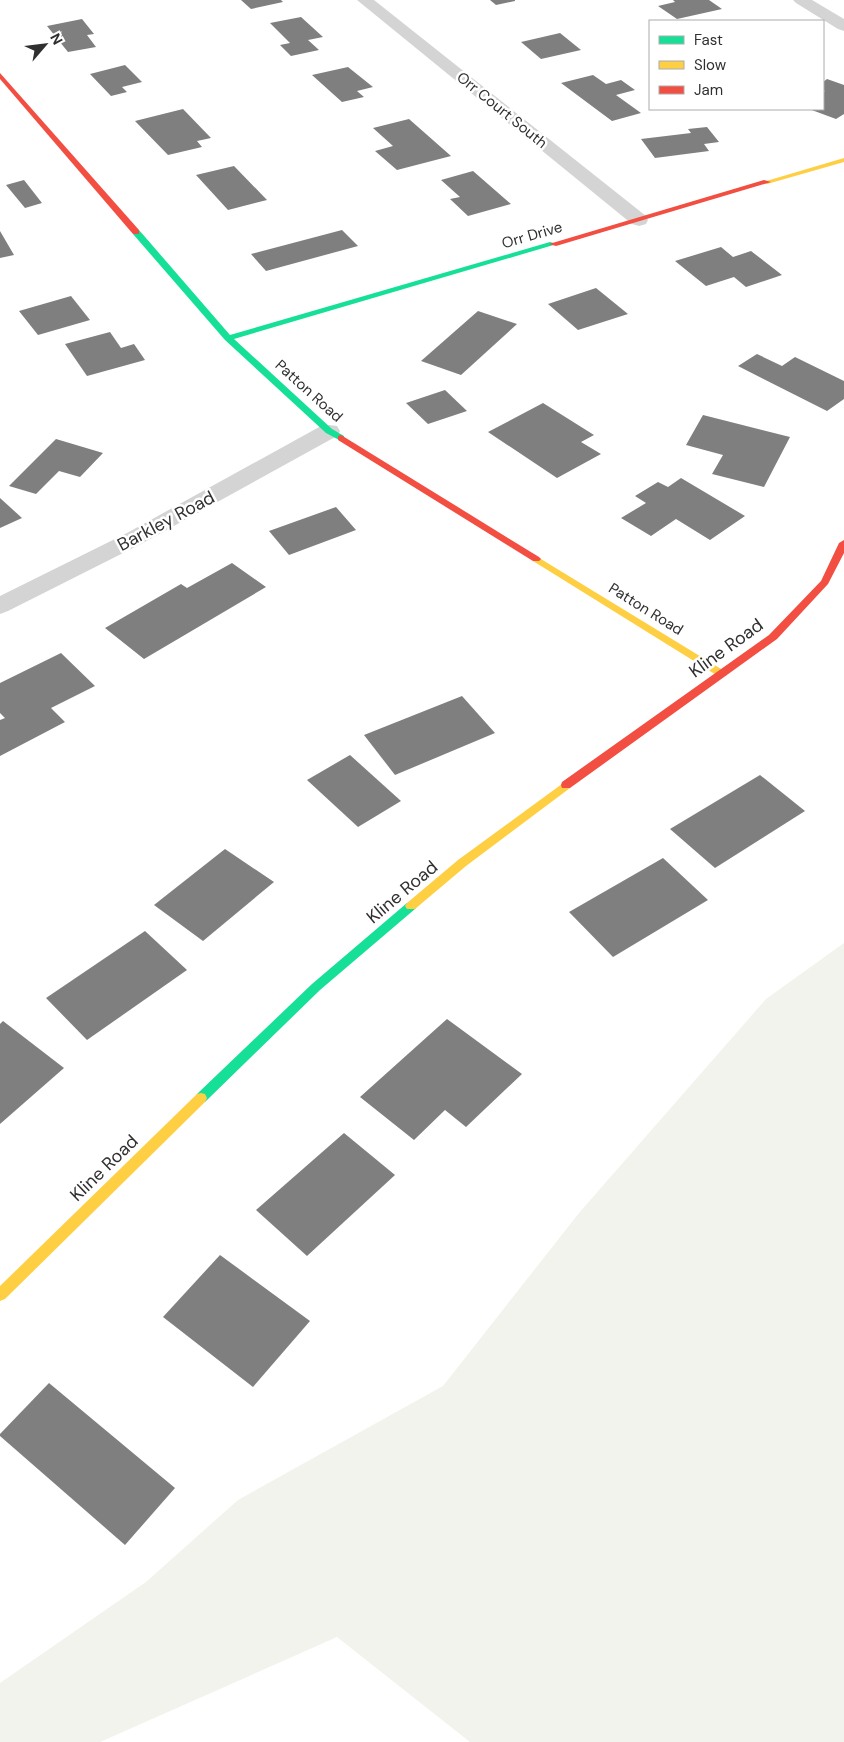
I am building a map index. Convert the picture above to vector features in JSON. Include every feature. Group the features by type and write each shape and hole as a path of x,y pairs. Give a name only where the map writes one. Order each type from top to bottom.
{"street":[{"name":"Orr Court South","path":"365,0 639,220"},
{"path":"801,0 844,26"},
{"name":"Patton Road","path":"0,75 228,338 328,431 722,674"},
{"name":"Orr Drive","path":"228,338 844,160"},
{"name":"Barkley Road","path":"0,606 135,538 328,431"},
{"name":"Kline Road","path":"0,1295 43,1251 324,981 462,864 558,790 773,637 825,582 844,543"}],"shaded area":[{"path":"844,943 844,1742 470,1742 337,1637 100,1742 0,1742 0,1683 146,1582 238,1500 443,1386 579,1213 766,999"}],"building":[{"path":"241,0 281,0 283,2 251,9"},
{"path":"490,0 515,0 515,1 496,5"},
{"path":"673,0 709,0 722,9 677,19 658,6 675,2"},
{"path":"301,17 323,37 308,40 319,50 291,56 280,45 290,43 270,23"},
{"path":"82,19 94,34 87,35 96,47 68,52 47,26"},
{"path":"560,33 581,50 541,59 521,42"},
{"path":"125,65 142,82 122,87 127,92 111,96 90,74"},
{"path":"348,67 373,87 357,91 364,97 342,102 312,75"},
{"path":"593,75 606,84 621,80 635,90 616,95 641,113 612,121 561,83"},
{"path":"827,79 844,85 844,114 836,119 812,110 824,110 824,81"},
{"path":"183,109 211,138 197,141 202,147 168,155 135,121"},
{"path":"409,119 451,156 397,170 375,151 393,146 373,128"},
{"path":"707,127 719,142 704,144 709,151 655,158 641,139 691,133 688,129"},
{"path":"234,166 267,200 228,210 196,175"},
{"path":"473,171 511,204 468,216 450,199 460,197 441,180"},
{"path":"24,180 42,203 25,208 6,185"},
{"path":"342,230 358,246 266,271 251,254"},
{"path":"0,231 14,255 0,258"},
{"path":"721,247 733,257 751,251 782,275 746,287 734,277 706,286 675,261"},
{"path":"596,288 628,314 578,330 548,304"},
{"path":"71,296 90,320 38,335 19,311"},
{"path":"478,311 517,324 461,375 421,361"},
{"path":"110,332 121,348 134,344 145,360 87,376 65,344"},
{"path":"757,354 782,366 795,357 844,381 844,399 827,411 738,366"},
{"path":"445,390 467,411 428,424 406,403"},
{"path":"543,403 594,435 581,442 601,454 557,478 488,432"},
{"path":"703,415 790,437 764,487 712,474 723,455 686,445"},
{"path":"56,439 103,453 80,477 59,471 36,494 9,486"},
{"path":"681,478 745,516 710,540 676,519 651,536 621,518 646,503 635,496 658,482 668,487"},
{"path":"0,498 22,518 0,528"},
{"path":"336,507 356,530 289,555 269,531"},
{"path":"232,563 266,587 144,659 105,628 181,584 187,588"},
{"path":"61,653 95,686 51,708 65,722 0,756 0,720 5,718 0,713 0,683"},
{"path":"462,696 495,733 395,775 364,735"},
{"path":"350,755 401,801 358,827 307,780"},
{"path":"760,775 805,811 715,868 670,829"},
{"path":"225,849 274,882 203,941 154,905"},
{"path":"663,858 708,900 613,957 569,912"},
{"path":"145,931 187,970 87,1040 46,998"},
{"path":"447,1019 522,1074 466,1127 445,1110 414,1140 360,1097"},
{"path":"3,1021 64,1068 0,1124 0,1024"},
{"path":"344,1133 395,1175 307,1256 256,1210"},
{"path":"220,1255 310,1321 253,1387 163,1317"},
{"path":"49,1383 175,1488 125,1545 0,1436"}],"traffic: fast":[{"path":"136,232 228,338 329,431 341,438"},
{"path":"228,338 553,244"},
{"path":"201,1098 316,987 411,906"}],"traffic: slow":[{"path":"767,182 844,160"},
{"path":"536,559 722,674"},
{"path":"411,906 462,863 566,785"},
{"path":"0,1295 201,1098"}],"traffic: jam":[{"path":"0,75 136,232"},
{"path":"553,244 767,182"},
{"path":"341,438 536,559"},
{"path":"566,785 773,637 825,582 844,543"}]}
